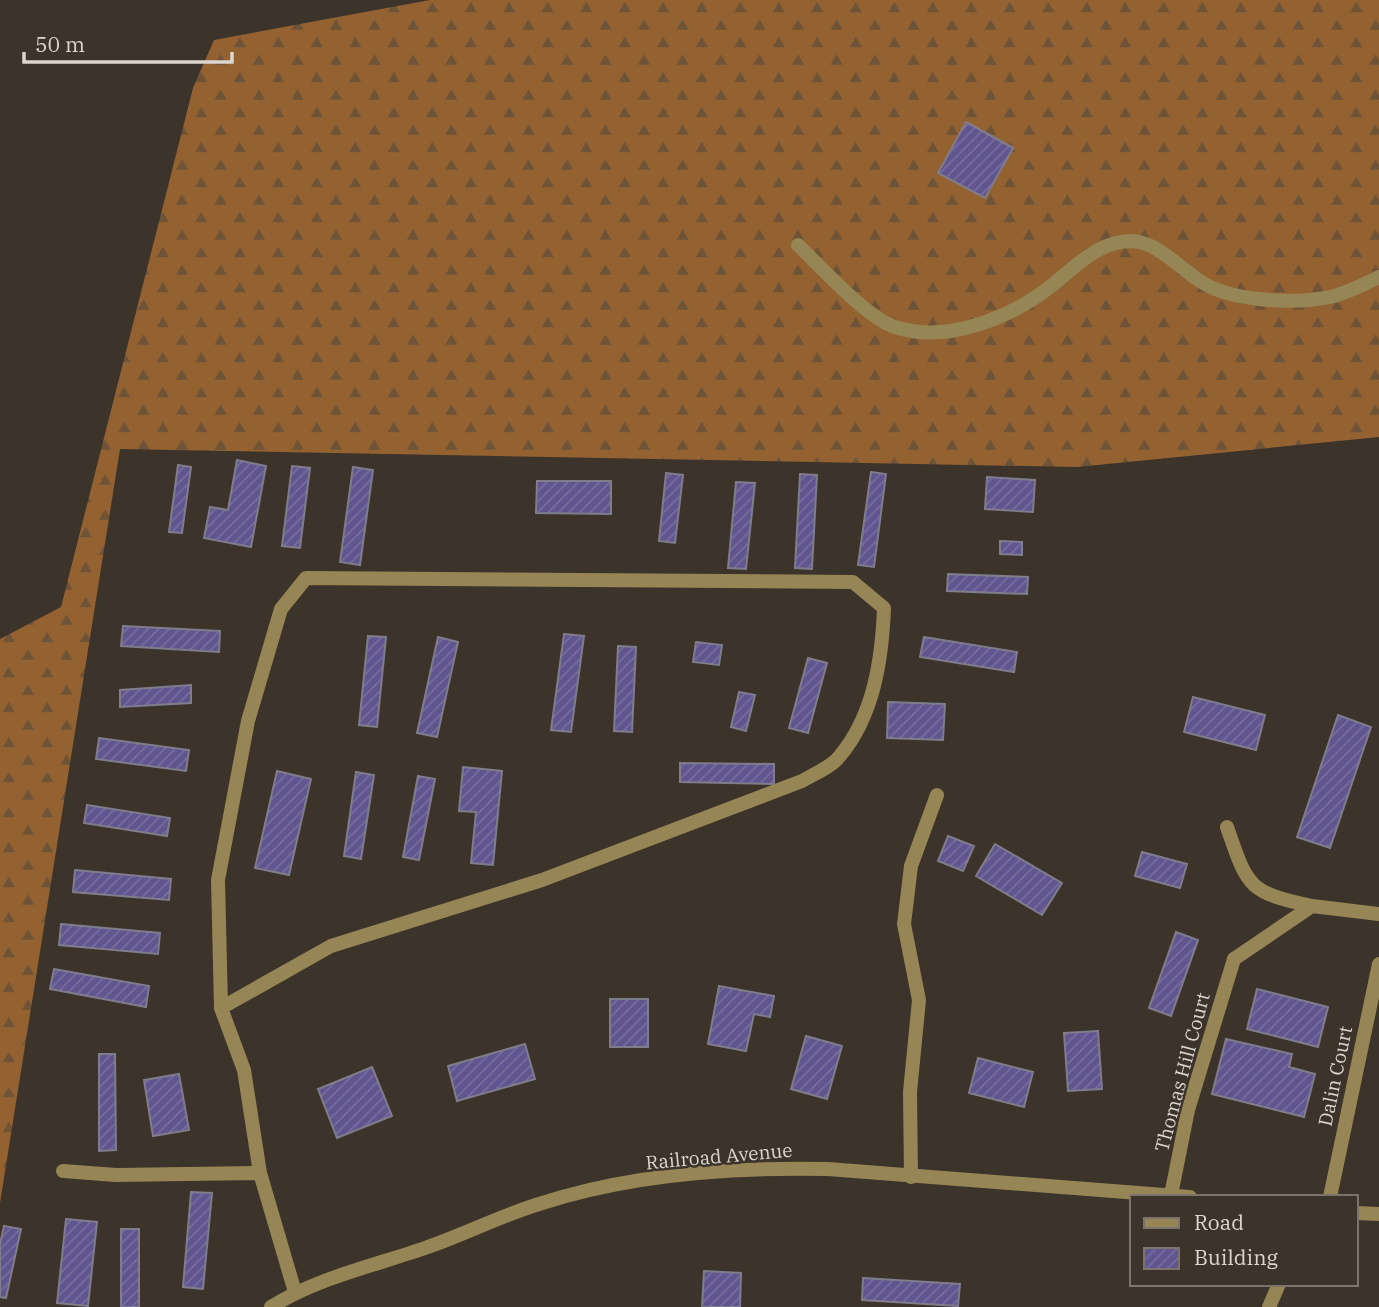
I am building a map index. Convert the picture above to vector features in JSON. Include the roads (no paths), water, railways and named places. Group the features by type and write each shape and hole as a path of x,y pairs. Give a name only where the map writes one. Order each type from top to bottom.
{"street":[{"path":"798,245 859,303 893,327 923,332 957,329 1003,316 1048,288 1100,248 1122,242 1145,244 1180,265 1202,283 1265,300 1295,302 1332,297 1379,277"},
{"path":"221,1008 331,946 542,880 802,781 838,759 862,720 882,661 884,608 853,582 306,578 282,609 248,721 218,880 221,1008 244,1070 260,1173 295,1292"},
{"path":"911,1177 910,1092 919,1000 904,924 911,866 937,795"},
{"path":"1227,827 1244,875 1256,890 1312,906 1379,914"},
{"name":"Thomas Hill Court","path":"1171,1195 1188,1110 1234,959 1312,906"},
{"name":"Dalin Court","path":"1330,1195 1379,964"},
{"name":"Railroad Avenue","path":"271,1307 295,1292 446,1241 538,1204 602,1187 777,1168 1171,1195"},
{"path":"63,1171 116,1175 260,1173"},
{"path":"1358,1213 1379,1214"},
{"path":"1269,1307 1278,1286"}]}
